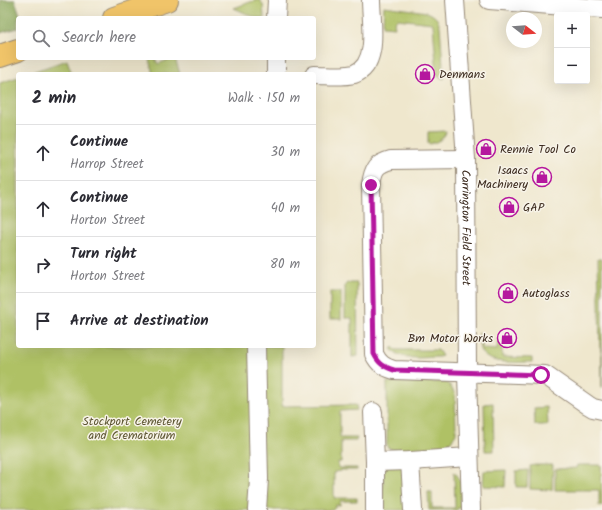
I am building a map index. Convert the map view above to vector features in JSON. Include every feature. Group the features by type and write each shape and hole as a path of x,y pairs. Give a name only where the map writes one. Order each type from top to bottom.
{"highway":[{"path":"120,16 167,0"},
{"path":"0,56 16,51"}],"street":[{"path":"276,16 277,0"},
{"path":"316,75 349,75 357,72 367,64 372,47 371,0"},
{"name":"Carrington Field Street","path":"455,0 466,159 466,373 471,510"},
{"path":"490,0 599,6"},
{"path":"276,60 276,72"},
{"path":"466,159 391,160 383,162 375,169 371,185 374,354 379,363 386,368 394,370 545,375 588,405 602,410"},
{"path":"256,348 259,479 257,510"},
{"path":"373,412 375,510"},
{"path":"375,462 410,462 469,456"},
{"path":"410,462 413,510"}],"green space":[{"path":"0,0 15,0 20,16 16,16 16,29 0,33"},
{"path":"260,0 263,5 264,16 252,16 234,8"},
{"path":"384,6 427,12 437,19 440,26 444,79 437,75 432,23 397,19 394,22 395,27 383,26"},
{"path":"67,60 71,72 32,72"},
{"path":"149,60 156,60 158,64 168,60 176,60 179,72 152,72"},
{"name":"Stockport Cemetery and Crematorium","path":"16,78 16,348 282,348 282,406 356,405 357,410 340,411 340,438 357,438 356,441 341,441 341,462 338,462 338,468 357,468 357,470 341,470 334,472 334,498 357,498 357,501 340,501 340,505 336,505 333,510 0,510 0,83"},
{"path":"446,131 440,140 428,144 428,132"},
{"path":"598,258 602,258 602,348 600,348"},
{"path":"347,283 357,283 358,356 352,357 352,318 345,318 345,285"},
{"path":"330,292 341,292 341,319 330,319"},
{"path":"479,333 482,337 482,349 497,350 498,339 502,345 502,357 532,358 532,362 503,362 488,358 480,349"},
{"path":"393,347 396,350 438,350 442,356 414,358 402,356 391,349"},
{"path":"387,382 445,382 449,384 455,394 456,433 451,441 444,447 437,449 395,451 387,447"},
{"path":"493,403 494,451 485,451 484,404"},
{"path":"547,407 548,425 535,425 534,408"},
{"path":"410,461 413,510 382,510 384,462"},
{"path":"553,465 552,490 530,489 530,466"},
{"path":"577,465 601,465 602,506 599,506 599,490 555,490 555,469 576,468"},
{"path":"506,470 505,487 483,486 484,471"},
{"path":"528,470 527,487 516,487 516,471"},
{"path":"454,472 461,483 461,508 458,508 457,510 429,510 428,492 432,492 432,508 455,508"}],"place":[{"name":"Denmans","path":"425,74"},
{"name":"Rennie Tool Co","path":"486,149"},
{"name":"Isaacs Machinery","path":"542,177"},
{"name":"GAP","path":"509,207"},
{"name":"Autoglass","path":"508,293"},
{"name":"Bm Motor Works","path":"507,338"}],"route":[{"path":"371,185 374,354 379,363 386,368 394,370 541,375"}]}
